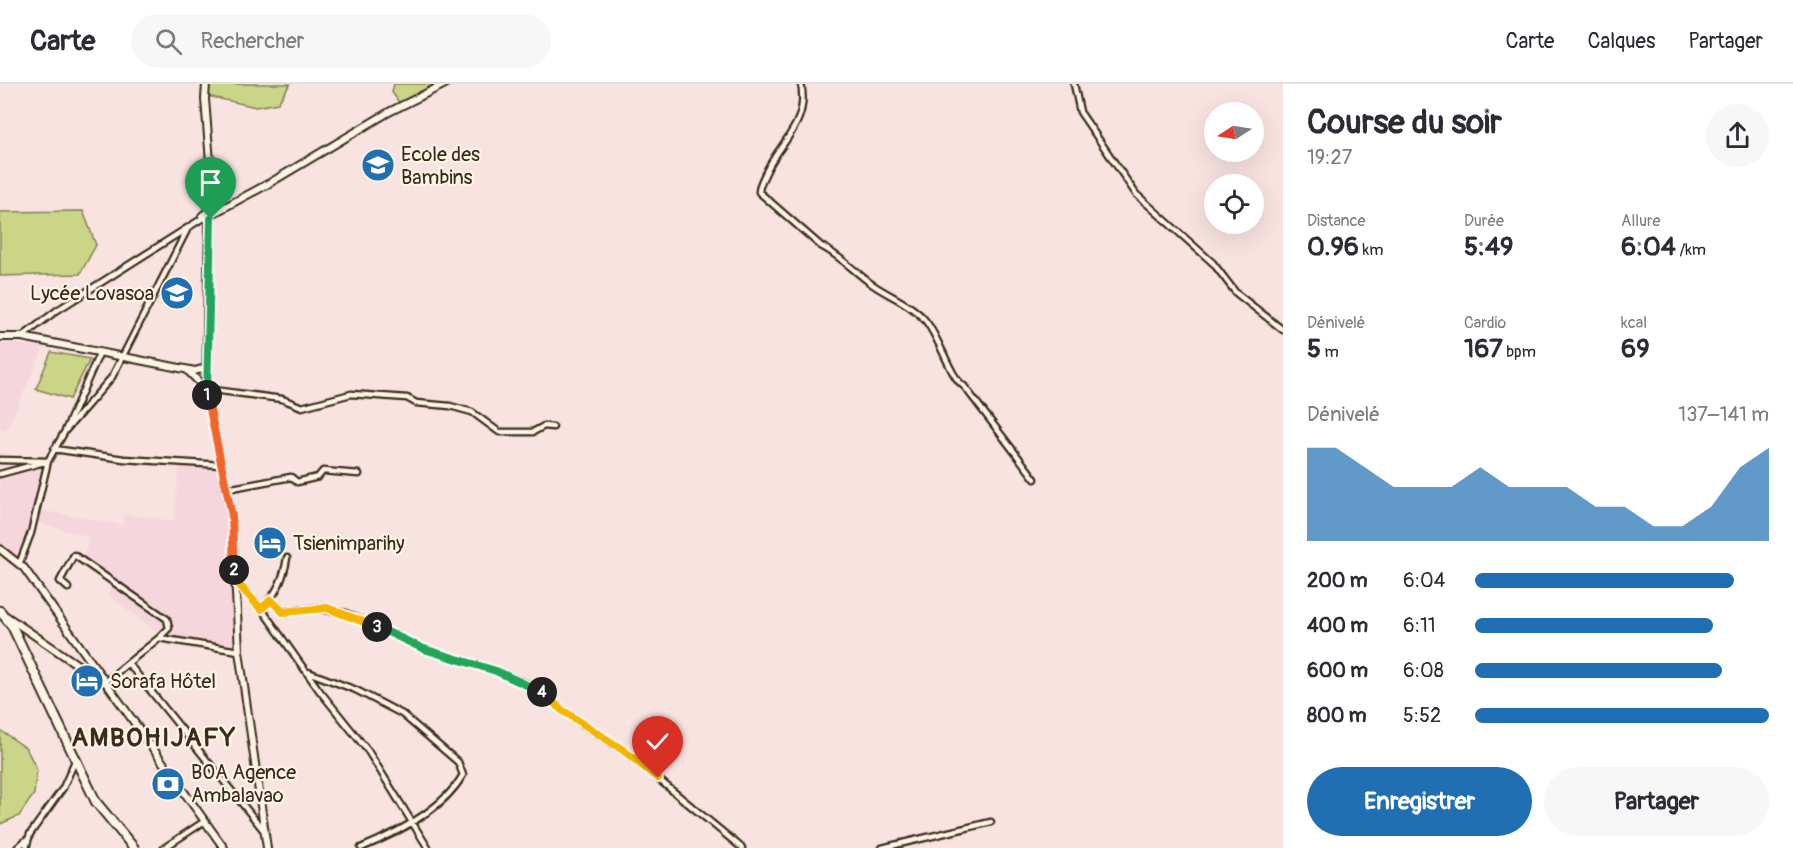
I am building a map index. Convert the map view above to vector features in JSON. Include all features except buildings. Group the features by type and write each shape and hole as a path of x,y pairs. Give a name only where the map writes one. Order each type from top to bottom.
{"main road":[{"path":"2,613 18,640 96,802 134,848"}],"street":[{"path":"206,84 210,162 206,389 232,516 239,651 267,848"},
{"path":"22,337 57,311 208,216 268,184 389,112 445,84"},
{"path":"801,84 803,108 800,118 776,154 759,192 820,246 831,251 869,283 923,318 940,341 957,382 964,386 1035,479"},
{"path":"1074,84 1080,112 1136,194 1214,263 1236,293 1283,330"},
{"path":"65,430 112,376 188,228"},
{"path":"0,337 22,337 99,354 123,356 195,371 205,368"},
{"path":"20,562 31,533 48,461 65,430 99,354"},
{"path":"185,368 206,389 282,399 302,407 351,394 407,398 416,403 450,405 472,412 499,432 533,432 544,426 553,427"},
{"path":"54,449 124,459 222,465"},
{"path":"0,460 48,461"},
{"path":"0,474 48,461"},
{"path":"227,489 291,477 297,482 318,477 323,471 359,474"},
{"path":"0,549 20,562 104,683 224,848"},
{"path":"68,588 60,581 74,555 167,619 169,628 104,683"},
{"path":"261,609 271,600 285,571 287,558"},
{"path":"234,579 261,609 368,752 414,822 428,848"},
{"path":"271,600 283,612 314,608 346,613 424,649 496,671 530,685 583,725 623,750 742,848"},
{"path":"2,613 104,683"},
{"path":"18,640 33,634"},
{"path":"159,638 239,651"},
{"path":"128,663 265,832"},
{"path":"306,671 356,690 402,714 459,762 463,775 457,786 414,822 362,848"},
{"path":"17,848 27,840 40,817 63,788 75,761"},
{"path":"164,848 205,821"},
{"path":"882,848 991,822"},
{"path":"26,848 27,840"}],"shaded area":[{"path":"0,342 44,347 6,431 0,429"},
{"path":"47,465 16,563 0,552 0,475"},
{"path":"179,466 221,467 230,514 235,651 169,638 159,633 107,595 116,582 83,561 89,540 85,536 36,522 39,510 123,525 124,514 174,521"}],"green space":[{"path":"208,84 290,84 278,103 256,107 207,96"},
{"path":"394,84 435,84 400,104 392,92"},
{"path":"83,211 96,245 80,274 0,276 0,212"},
{"path":"51,352 90,359 70,399 36,389"},
{"path":"0,730 26,748 37,770 34,794 19,816 0,824"}],"place":[{"name":"Ecole des Bambins","path":"378,165"},
{"name":"Lycée Lovasoa","path":"177,293"},
{"name":"Tsienimparihy","path":"270,543"},
{"name":"Sorafa Hôtel","path":"87,681"},
{"name":"BOA Agence Ambalavao","path":"168,784"}],"district":[{"name":"AMBOHIJAFY","path":"154,738"}],"route":[{"path":"211,219 209,220 206,389 212,428 232,516 234,579 261,609 271,600 283,612 327,608 346,613 424,649 496,671 530,685 541,691 583,725 623,750 658,778"}]}
